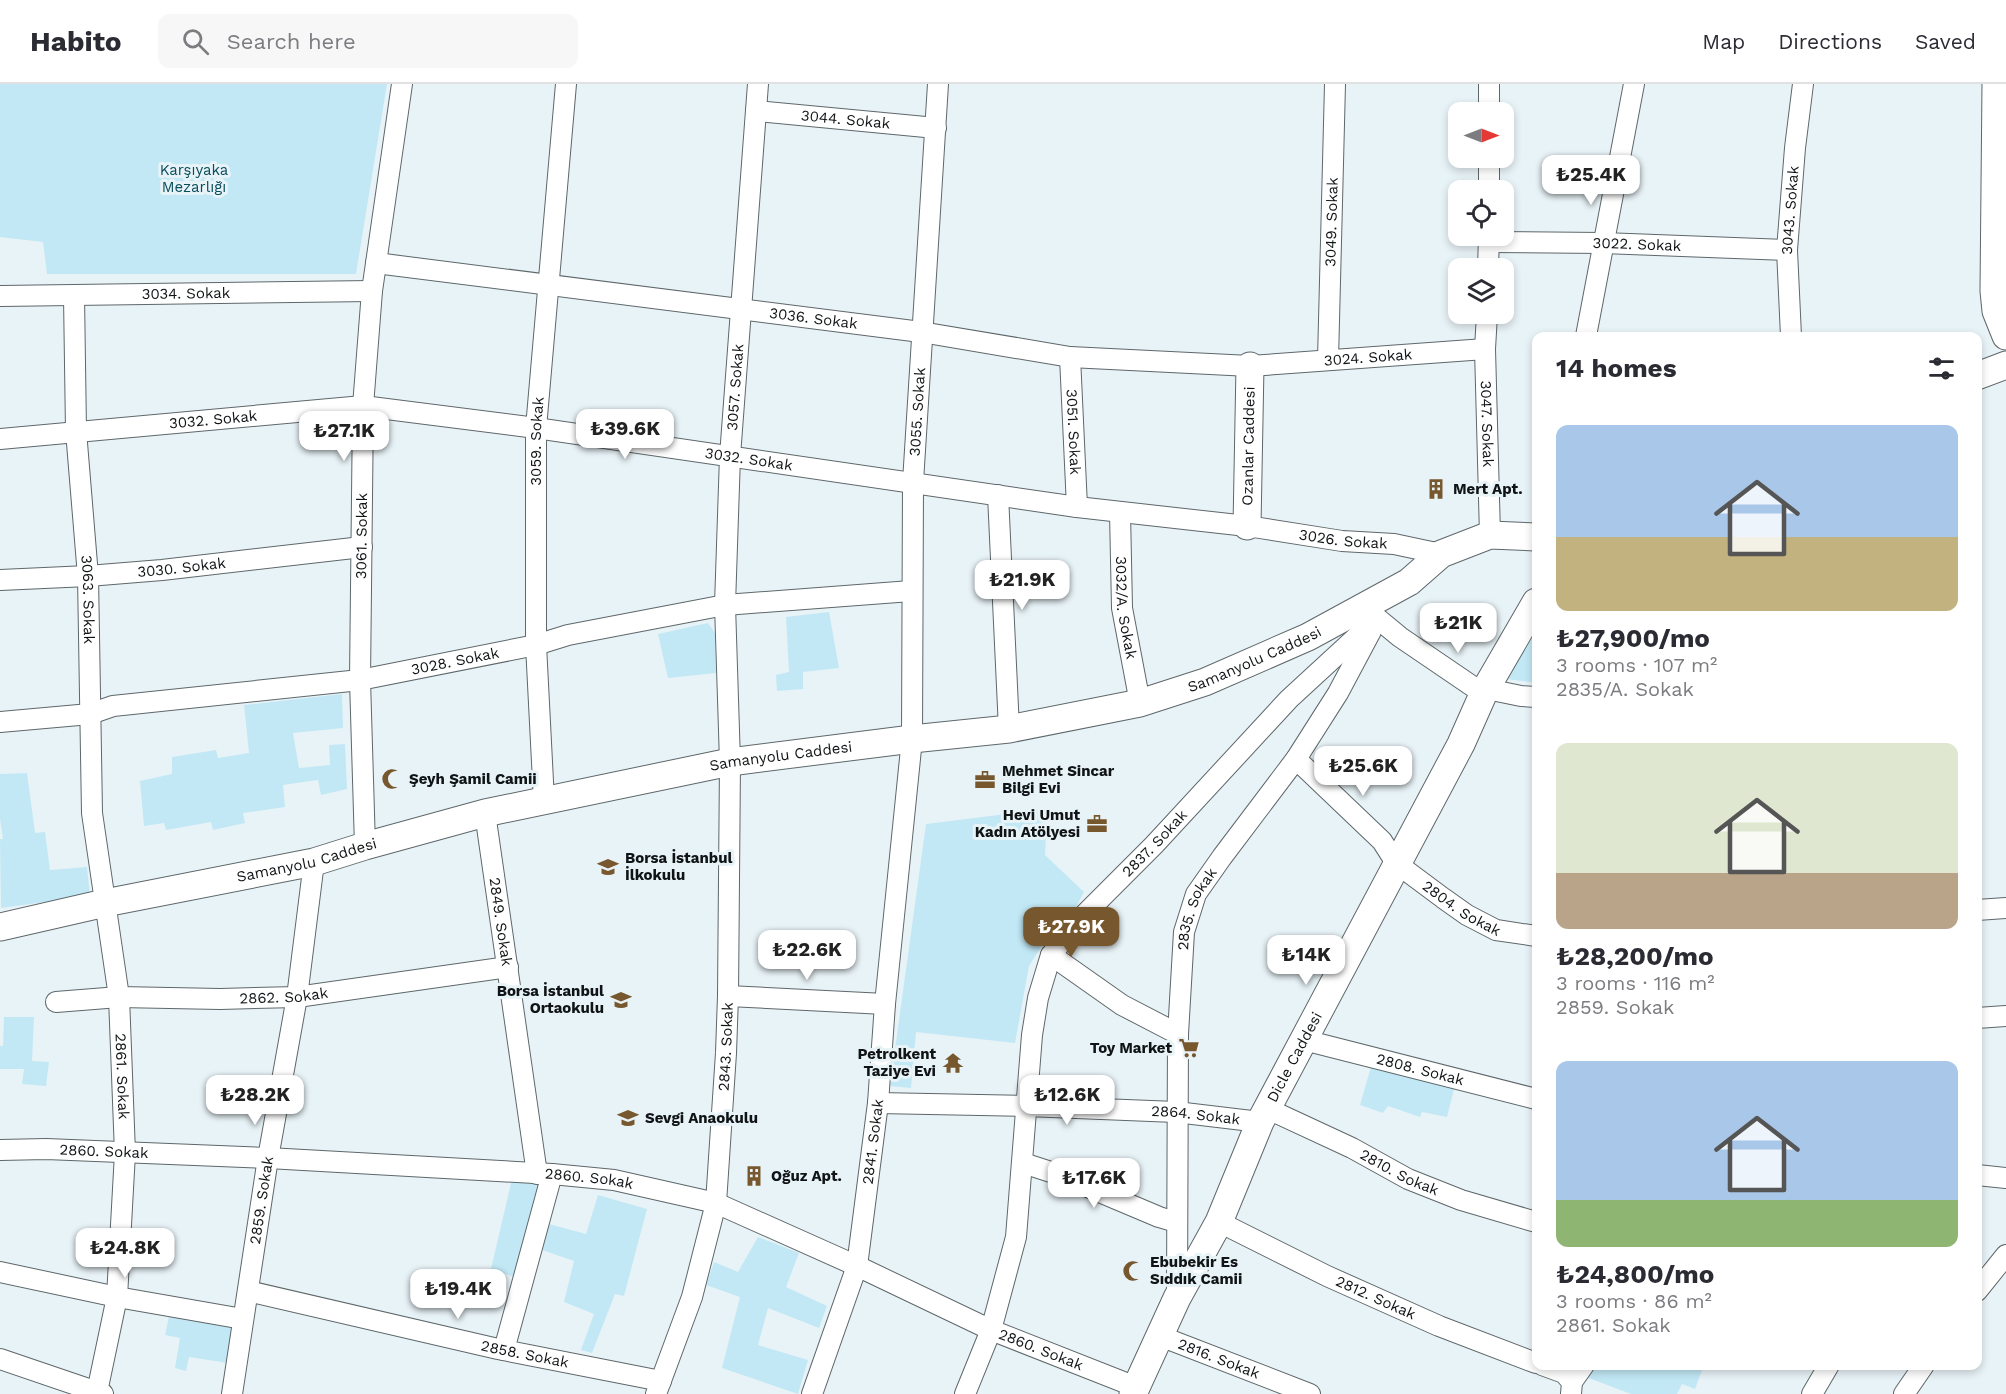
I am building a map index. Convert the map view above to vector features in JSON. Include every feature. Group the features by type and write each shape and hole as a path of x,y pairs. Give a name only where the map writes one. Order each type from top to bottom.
{"street":[{"name":"3061. Sokak","path":"365,846 360,680 363,406 372,291 402,84"},
{"name":"3059. Sokak","path":"544,801 536,645 536,428 566,84"},
{"name":"3057. Sokak","path":"729,762 725,605 730,456 758,84"},
{"name":"3055. Sokak","path":"912,739 913,482 938,84"},
{"name":"3049. Sokak","path":"1328,360 1335,84"},
{"path":"1489,84 1489,102"},
{"path":"1587,332 1634,84"},
{"name":"3043. Sokak","path":"1791,332 1787,250 1795,148 1803,84"},
{"path":"1996,84 1994,291 1996,311 2006,336"},
{"name":"3044. Sokak","path":"756,111 936,128"},
{"name":"3022. Sokak","path":"1514,240 1787,250"},
{"name":"3036. Sokak","path":"376,263 921,332 1070,357 1250,366"},
{"name":"3034. Sokak","path":"0,296 372,291"},
{"name":"3063. Sokak","path":"74,296 76,431 88,576 92,813 105,903"},
{"name":"3047. Sokak","path":"1486,324 1490,534"},
{"name":"3024. Sokak","path":"1250,366 1485,349"},
{"name":"3051. Sokak","path":"1070,357 1077,507"},
{"path":"1982,374 2006,365"},
{"name":"Ozanlar Caddesi","path":"1247,526 1250,366"},
{"name":"3032. Sokak","path":"0,439 363,406 536,428 1077,507 1247,526"},
{"path":"998,495 1009,729"},
{"name":"3032/A. Sokak","path":"1120,512 1122,608 1140,703"},
{"name":"3026. Sokak","path":"1247,526 1341,541 1394,544 1442,554"},
{"name":"Samanyolu Caddesi","path":"0,927 105,903 314,862 485,813 729,762 1009,729 1140,703 1205,682 1308,638 1409,582 1442,554 1490,534 1532,537"},
{"name":"3030. Sokak","path":"0,580 88,576 362,548"},
{"name":"2835. Sokak","path":"1177,1298 1178,1034 1184,932 1196,894 1296,759 1338,693 1377,618 1409,582"},
{"name":"3028. Sokak","path":"0,722 90,714 113,706 360,680 536,645 568,635 725,605 911,591"},
{"name":"Dicle Caddesi","path":"1134,1390 1177,1298 1219,1222 1264,1115 1461,744 1485,690 1532,609"},
{"path":"1377,618 1400,637 1472,686 1532,696"},
{"name":"2837. Sokak","path":"965,1394 991,1330 1016,1237 1032,1035 1038,998 1051,955 1083,915 1154,845 1289,699 1377,618"},
{"name":"2841. Sokak","path":"812,1394 857,1266 878,1103 885,1004 912,739"},
{"name":"2804. Sokak","path":"1296,759 1382,841 1396,863 1467,915 1496,930 1532,935"},
{"name":"2843. Sokak","path":"658,1388 692,1297 716,1203 728,996 729,762"},
{"name":"2849. Sokak","path":"485,813 508,967 544,1174 504,1350"},
{"name":"2859. Sokak","path":"232,1394 268,1158 297,997 314,862"},
{"name":"2861. Sokak","path":"100,1393 117,1297 125,1153 119,997 105,903"},
{"path":"1982,910 2006,908"},
{"path":"1051,955 1122,1005 1178,1034"},
{"name":"2862. Sokak","path":"56,1002 119,997 220,999 297,997 508,967"},
{"path":"728,996 885,1004"},
{"path":"1982,1018 2006,1016"},
{"name":"2808. Sokak","path":"1304,1040 1532,1098"},
{"name":"2864. Sokak","path":"878,1103 1264,1115"},
{"name":"2810. Sokak","path":"1264,1115 1352,1148 1408,1179 1461,1200 1532,1221"},
{"name":"2860. Sokak","path":"0,1150 46,1149 268,1158 614,1180 716,1203 857,1266 991,1330 1134,1390"},
{"path":"1023,1163 1088,1186 1159,1217 1176,1221"},
{"path":"1982,1176 2006,1178"},
{"name":"2812. Sokak","path":"1219,1222 1327,1276 1429,1322 1532,1361"},
{"path":"1982,1285 2006,1255"},
{"path":"0,1272 117,1297 243,1319"},
{"name":"2858. Sokak","path":"248,1291 658,1388"},
{"name":"2816. Sokak","path":"1160,1336 1310,1394"},
{"path":"0,1359 73,1390 100,1393"},
{"path":"1556,1370 1564,1373 1572,1388"},
{"path":"1572,1388 1581,1370"},
{"path":"1812,1394 1826,1370"},
{"path":"1904,1394 1921,1370"}],"green space":[{"name":"Karşıyaka Mezarlığı","path":"0,84 387,84 356,274 47,274 43,242 0,237"},
{"path":"829,612 839,668 803,672 803,689 777,691 776,675 789,672 786,617"},
{"path":"708,623 715,633 716,673 668,678 658,634"},
{"path":"1532,629 1532,682 1507,679"},
{"path":"342,694 343,728 293,733 299,768 330,765 329,745 345,744 347,789 321,795 318,780 283,785 285,807 243,813 245,823 213,830 211,822 166,830 164,823 144,826 140,781 172,774 172,757 216,750 218,758 249,753 244,705"},
{"path":"27,773 35,833 45,832 50,870 87,867 90,896 1,908 0,839 3,839 0,819 0,774"},
{"path":"1047,809 1045,855 1084,892 1072,914 1048,936 1029,966 1015,1043 916,1032 911,1088 890,1086 926,824"},
{"path":"4,1017 34,1017 32,1061 49,1062 46,1086 22,1084 24,1069 0,1069"},
{"path":"1371,1067 1454,1089 1447,1117 1422,1112 1420,1117 1388,1106 1383,1113 1360,1105"},
{"path":"512,1179 542,1185 517,1278 491,1269"},
{"path":"598,1195 647,1209 624,1296 615,1294 592,1353 581,1350 594,1314 564,1302 574,1261 542,1250 549,1224 586,1234"},
{"path":"758,1237 799,1253 786,1287 827,1306 819,1328 768,1308 758,1345 808,1360 798,1394 722,1368 740,1297 706,1285 714,1262 738,1272"},
{"path":"169,1316 234,1324 228,1363 189,1357 186,1371 175,1368 180,1338 165,1335"},
{"path":"1588,1370 1702,1370 1695,1389 1682,1384 1677,1394 1631,1394 1586,1377"}],"place":[{"name":"Mert Apt.","path":"1436,489"},
{"name":"Şeyh Şamil Camii","path":"392,779"},
{"name":"Mehmet Sincar Bilgi Evi","path":"985,780"},
{"name":"Hevi Umut Kadın Atölyesi","path":"1097,824"},
{"name":"Borsa İstanbul İlkokulu","path":"608,867"},
{"name":"Borsa İstanbul Ortaokulu","path":"621,1000"},
{"name":"Toy Market","path":"1189,1048"},
{"name":"Petrolkent Taziye Evi","path":"953,1063"},
{"name":"Sevgi Anaokulu","path":"628,1118"},
{"name":"Oğuz Apt.","path":"754,1176"},
{"name":"Ebubekir Es Sıddık Camii","path":"1133,1271"}]}
